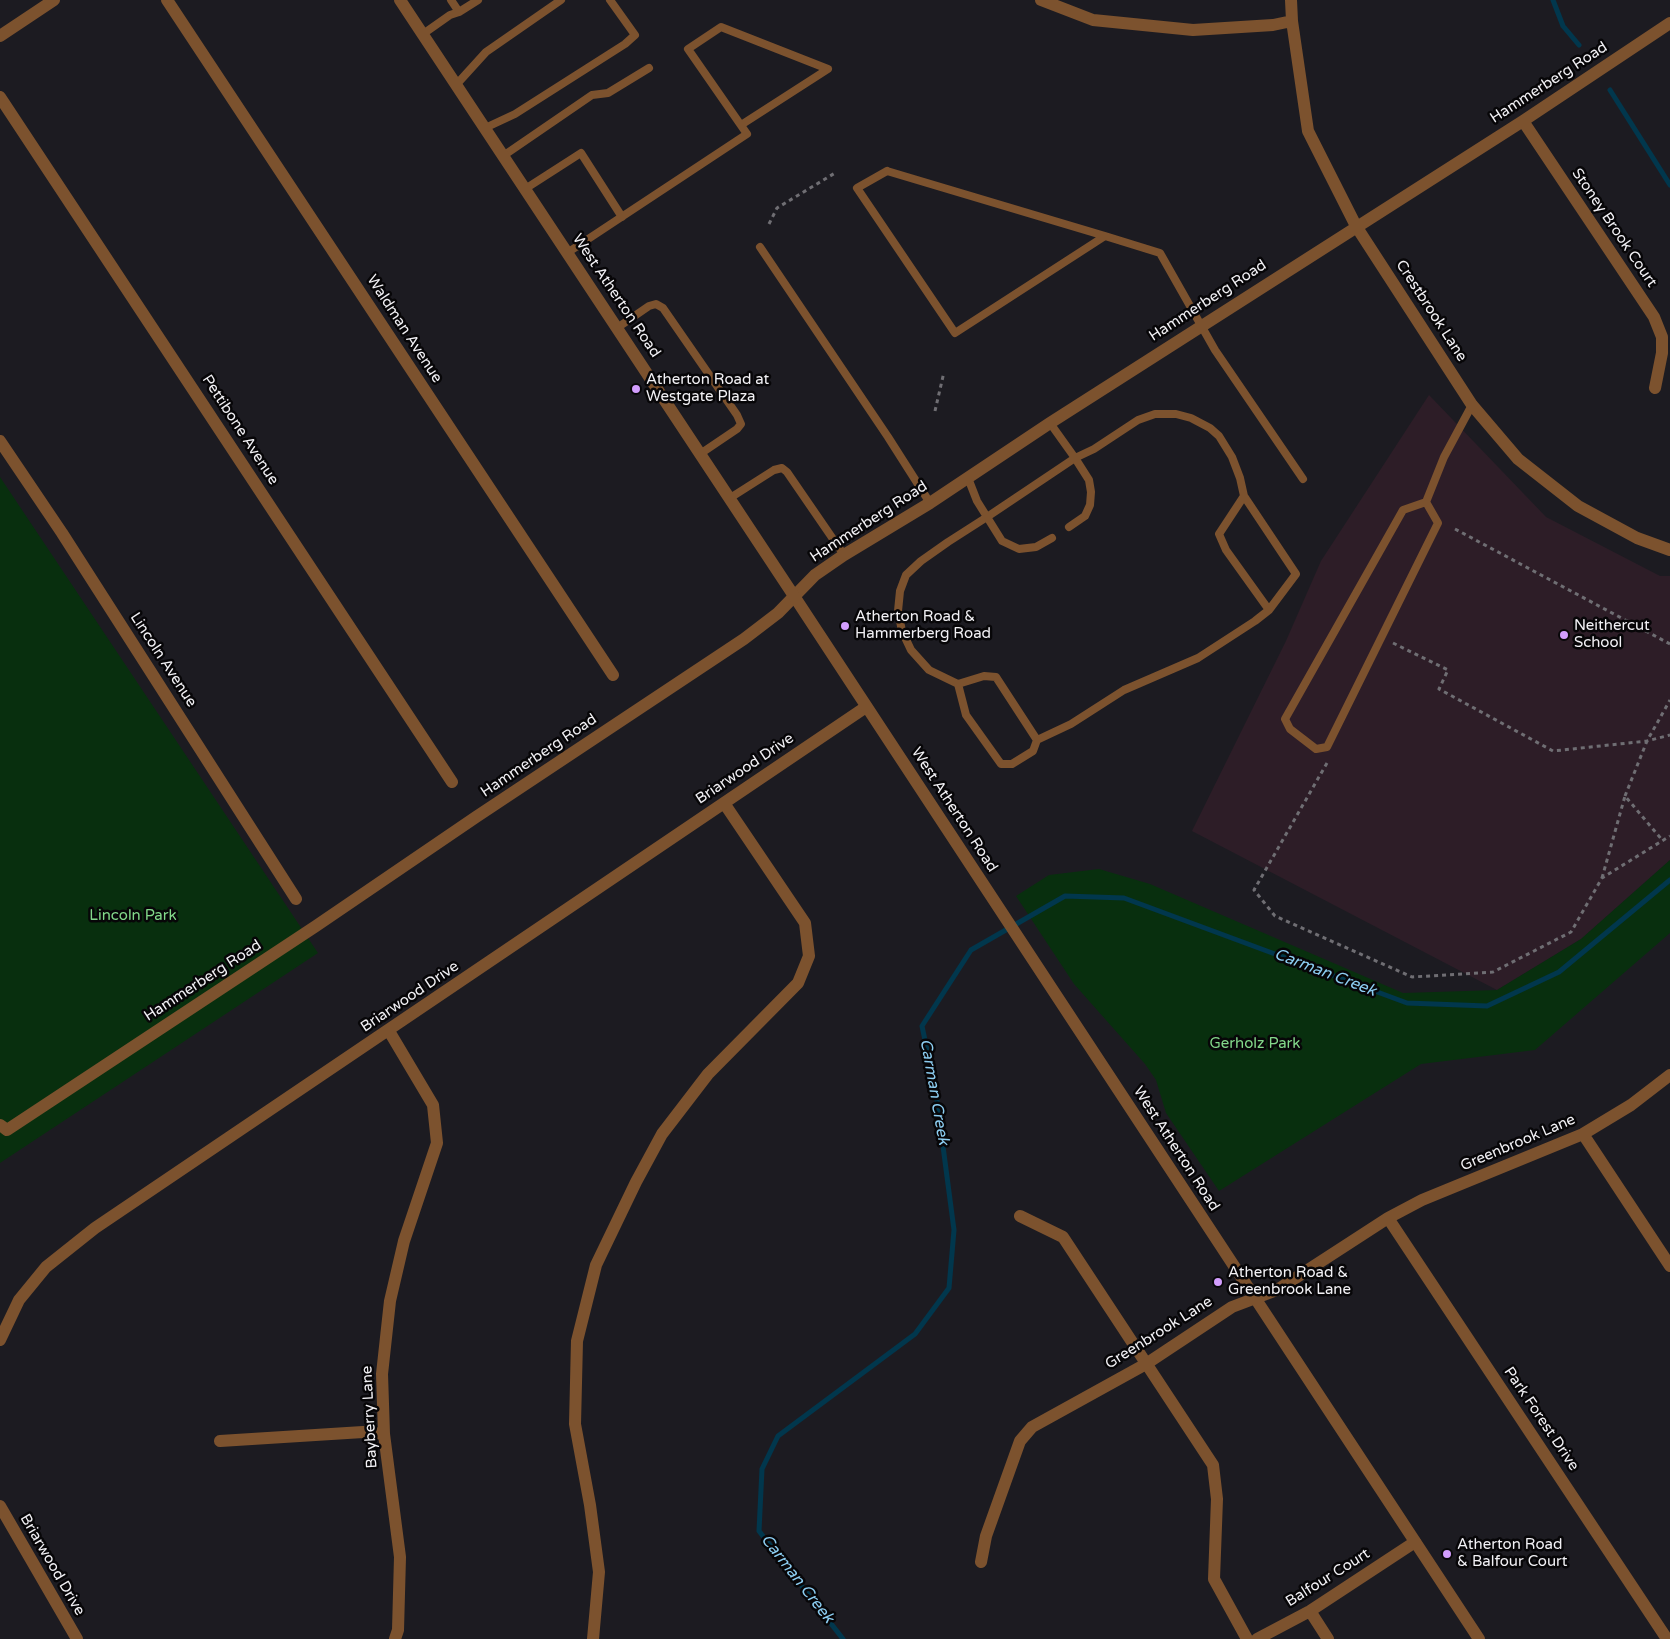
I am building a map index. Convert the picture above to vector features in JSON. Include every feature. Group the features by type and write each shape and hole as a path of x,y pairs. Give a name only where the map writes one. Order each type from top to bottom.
{"street":[{"path":"0,36 54,0"},
{"name":"Waldman Avenue","path":"167,0 613,675"},
{"name":"West Atherton Road","path":"400,0 730,498 1479,1639"},
{"path":"1041,0 1093,20 1193,30 1273,25 1292,21"},
{"name":"Crestbrook Lane","path":"1291,0 1292,21 1308,131 1356,226 1472,405 1518,458 1578,506 1638,538 1670,550"},
{"name":"Hammerberg Road","path":"0,1125 6,1130 316,926 744,639 778,613 815,575 844,555 930,503 1200,326 1523,121 1670,22"},
{"name":"Pettibone Avenue","path":"0,97 452,782"},
{"name":"Stoney Brook Court","path":"1523,121 1654,317 1662,337 1662,353 1655,388"},
{"name":"Lincoln Avenue","path":"0,441 62,533 296,899"},
{"name":"Briarwood Drive","path":"0,1340 19,1300 46,1267 95,1228 866,707"},
{"path":"593,1639 599,1572 590,1505 575,1424 577,1341 596,1265 636,1182 662,1134 708,1074 798,983 809,956 805,923 724,803"},
{"name":"Bayberry Lane","path":"389,1031 433,1105 437,1143 404,1241 390,1301 382,1374 384,1434 400,1557 398,1630 395,1639"},
{"name":"Greenbrook Lane","path":"981,1562 986,1536 1020,1441 1032,1427 1146,1364 1232,1307 1277,1290 1388,1218 1422,1200 1583,1134 1631,1105 1670,1075"},
{"path":"1583,1134 1670,1266"},
{"path":"1020,1216 1063,1237 1213,1465 1217,1499 1214,1578 1247,1639"},
{"name":"Park Forest Drive","path":"1388,1218 1667,1639"},
{"path":"220,1441 363,1432 384,1434"},
{"name":"Briarwood Drive","path":"0,1506 77,1639"},
{"name":"Balfour Court","path":"1257,1639 1310,1611 1415,1542"},
{"path":"1310,1611 1328,1639"}],"lane":[{"path":"451,0 459,12"},
{"path":"423,34 450,15 459,12 478,0"},
{"path":"456,85 486,52 561,0"},
{"path":"485,128 515,114 625,44 634,35 610,0"},
{"path":"567,253 747,134 688,49 721,27 828,69 741,125"},
{"path":"503,156 592,95 608,94 649,68"},
{"path":"525,189 581,153 622,217"},
{"path":"1105,236 955,333 857,188 887,171 1105,236 1160,253 1200,326 1303,479"},
{"path":"760,248 888,436 930,503"},
{"path":"617,328 650,306 656,304 663,308 737,415 741,424 737,429 700,454"},
{"path":"1426,502 1438,523 1327,747 1316,748 1290,729 1285,719 1403,510 1426,502 1444,457 1472,405"},
{"path":"958,684 966,715 1001,764 1012,764 1033,751 1037,740 1071,724 1124,690 1198,658 1256,621 1269,610 1296,574 1244,496 1232,457 1219,436 1210,428 1191,418 1176,414 1155,414 1138,420 1094,449 1075,458 921,561 906,576 900,590 898,611 902,631 911,650 929,670 958,684 984,676 996,677 1037,740"},
{"path":"1050,423 1089,480 1091,492 1090,505 1085,516 1069,527"},
{"path":"730,498 774,470 782,468 787,472 844,555"},
{"path":"968,478 977,501 1002,542 1019,549 1036,547 1052,538"},
{"path":"1244,496 1219,534 1226,550 1269,610"}],"path":[{"path":"769,224 777,208 835,173"},
{"path":"935,411 944,372"},
{"path":"1455,529 1670,644"},
{"path":"1393,643 1448,670 1439,689 1553,751 1647,741 1670,735"},
{"path":"1326,764 1254,890 1276,916 1412,976 1493,972 1571,932 1602,878 1625,796 1647,741 1670,700"},
{"path":"1625,796 1663,841"},
{"path":"1602,878 1670,836"}],"shaded area":[{"path":"1429,395 1546,517 1660,576 1670,576 1670,860 1581,939 1497,990 1192,831 1286,641 1321,561"}],"green space":[{"name":"Lincoln Park","path":"0,477 318,953 0,1163"},
{"name":"Gerholz Park","path":"1670,860 1670,933 1535,1050 1421,1064 1219,1191 1166,1113 1156,1080 1145,1064 1074,984 1016,896 1049,875 1099,869 1150,884 1403,993 1497,990 1581,939"}],"waterway":[{"name":"Carman Creek","path":"1553,0 1563,26 1579,45"},
{"name":"Carman Creek","path":"1610,90 1670,185"},
{"name":"Carman Creek","path":"843,1639 759,1531 762,1469 778,1436 915,1334 949,1288 954,1230 936,1093 922,1026 971,950 1065,896 1124,898 1407,1003 1487,1006 1559,972 1670,880"}],"place":[{"name":"Atherton Road at Westgate Plaza","path":"636,389"},
{"name":"Atherton Road & Hammerberg Road","path":"845,626"},
{"name":"Neithercut School","path":"1564,635"},
{"name":"Atherton Road & Greenbrook Lane","path":"1218,1282"},
{"name":"Atherton Road & Balfour Court","path":"1447,1554"}]}
